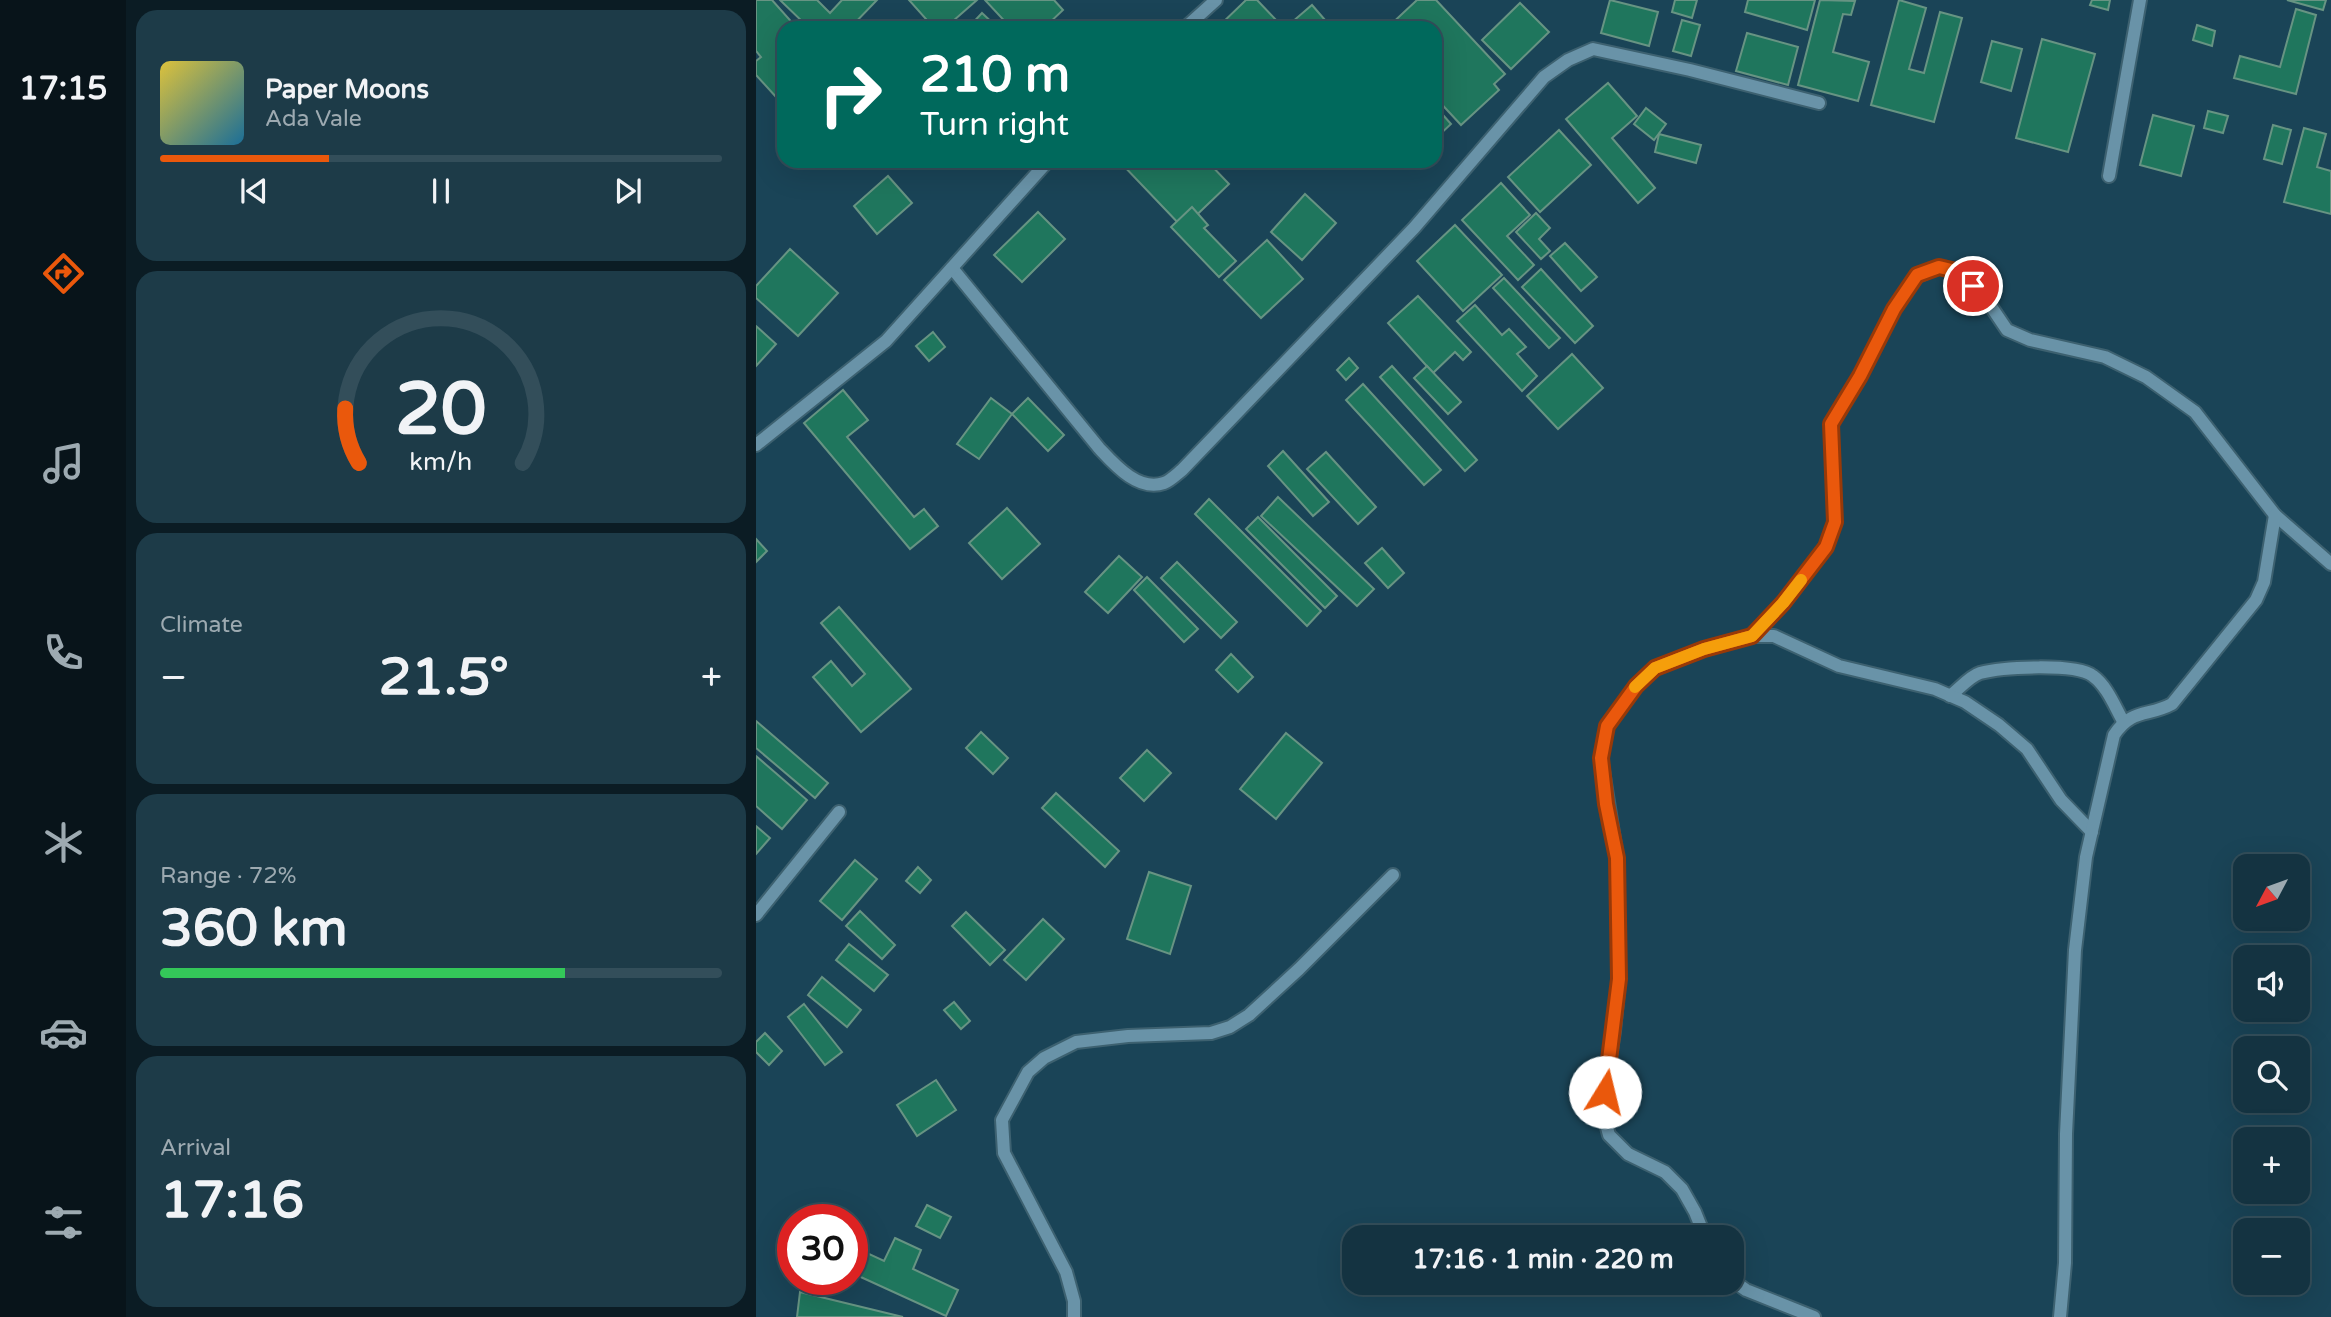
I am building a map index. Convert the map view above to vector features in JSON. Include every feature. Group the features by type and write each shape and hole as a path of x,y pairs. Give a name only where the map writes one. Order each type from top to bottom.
{"street":[{"path":"1193,21 1216,0"},
{"path":"2109,176 2140,0"},
{"path":"952,268 1099,448 1123,473 1146,483 1164,483 1182,470 1414,228 1544,77 1568,60 1593,49 1605,51 1819,103"},
{"path":"756,445 886,341 1042,168"},
{"path":"1752,636 1783,603 1826,547 1835,522 1831,424 1860,376 1894,309 1917,275 1939,267 1960,272 1986,299 2007,330 2030,340 2105,357 2146,377 2195,412 2275,515 2331,564"},
{"path":"2060,1317 2065,1263 2066,1134 2075,950 2086,856 2114,735 2123,721 2172,704 2256,600 2264,582 2275,515"},
{"path":"1699,1225 1682,1189 1665,1172 1628,1154 1609,1135 1602,1109 1619,979 1617,858 1606,804 1601,758 1607,726 1636,686 1655,668 1704,649 1752,636 1774,636 1839,666 1935,690 1965,702 1999,725 2026,749 2061,800 2092,832"},
{"path":"1950,696 1978,673 2040,667 2070,670 2092,675 2102,685 2123,721"},
{"path":"756,915 839,812"},
{"path":"1074,1317 1074,1301 1066,1272 1004,1153 1002,1120 1028,1072 1044,1058 1076,1042 1128,1036 1210,1033 1230,1027 1249,1015 1299,969 1393,874"},
{"path":"1744,1289 1814,1317"}],"building":[{"path":"756,0 772,0 791,21 777,21 777,98 756,75 756,61 761,57 756,51"},
{"path":"780,0 817,0 830,13 842,0 877,0 857,21 802,21"},
{"path":"909,0 977,0 953,21 928,21"},
{"path":"985,0 1054,0 1063,10 1051,21 1004,21"},
{"path":"1246,0 1257,0 1277,21 1224,21"},
{"path":"1417,0 1436,0 1505,74 1494,84 1499,90 1461,125 1442,105 1442,21 1394,21"},
{"path":"1610,0 1658,12 1649,46 1601,33"},
{"path":"1675,0 1697,0 1692,18 1672,12"},
{"path":"1748,0 1815,0 1807,30 1745,12"},
{"path":"1820,0 1855,1 1851,15 1843,14 1833,52 1869,62 1858,101 1798,85"},
{"path":"1899,0 1926,8 1909,69 1924,73 1940,12 1962,18 1934,122 1871,105"},
{"path":"2092,0 2110,0 2108,10 2090,5"},
{"path":"2287,0 2326,0 2323,10"},
{"path":"1520,3 1549,32 1511,69 1482,40"},
{"path":"1312,5 1326,21 1293,21"},
{"path":"2296,9 2316,15 2296,94 2234,78 2240,56 2280,67"},
{"path":"982,13 991,21 975,21"},
{"path":"1682,20 1700,25 1691,56 1673,51"},
{"path":"2197,25 2215,31 2212,46 2193,40"},
{"path":"1747,33 1798,47 1788,85 1736,71"},
{"path":"2042,39 2095,54 2068,152 2016,138"},
{"path":"1992,41 2022,49 2011,91 1981,82"},
{"path":"1608,83 1637,116 1612,138 1655,188 1638,203 1566,119"},
{"path":"1646,108 1666,124 1654,140 1634,124"},
{"path":"2208,111 2228,116 2223,133 2204,128"},
{"path":"1442,114 1451,124 1442,132"},
{"path":"2153,115 2194,126 2181,176 2140,165"},
{"path":"2273,125 2291,130 2282,164 2264,159"},
{"path":"2304,128 2326,134 2317,167 2331,171 2331,214 2284,202"},
{"path":"1559,130 1591,165 1540,212 1508,177"},
{"path":"1659,134 1701,145 1696,163 1655,152"},
{"path":"1126,168 1214,168 1229,184 1183,228"},
{"path":"888,176 912,203 877,234 854,206"},
{"path":"1501,183 1530,215 1507,236 1534,265 1518,280 1462,220"},
{"path":"1305,194 1336,223 1302,260 1271,232"},
{"path":"1192,207 1208,225 1204,228 1236,261 1219,277 1171,227"},
{"path":"1038,212 1065,239 1022,282 994,255"},
{"path":"1536,213 1550,228 1539,239 1550,251 1541,259 1516,232"},
{"path":"1455,225 1502,275 1463,311 1417,261"},
{"path":"1267,240 1303,279 1261,318 1224,280"},
{"path":"1565,243 1597,277 1581,291 1550,256"},
{"path":"790,249 838,293 798,336 756,298 756,286"},
{"path":"1541,269 1593,326 1575,343 1522,287"},
{"path":"1504,278 1560,338 1549,348 1493,288"},
{"path":"1418,296 1471,352 1463,360 1455,352 1433,373 1388,323"},
{"path":"1475,305 1502,335 1509,329 1526,347 1517,354 1537,376 1522,391 1457,321"},
{"path":"756,326 776,344 756,366"},
{"path":"933,332 945,347 929,361 916,346"},
{"path":"1572,354 1603,388 1558,429 1527,396"},
{"path":"1349,358 1358,368 1346,380 1337,370"},
{"path":"1392,366 1477,460 1465,471 1380,377"},
{"path":"1427,366 1461,402 1448,414 1414,378"},
{"path":"1363,384 1441,470 1424,485 1346,400"},
{"path":"843,390 868,420 847,437 914,517 924,509 938,526 910,549 804,423"},
{"path":"991,398 1012,414 979,459 957,444"},
{"path":"1028,398 1064,435 1048,451 1012,414"},
{"path":"1283,451 1329,502 1313,516 1268,466"},
{"path":"1326,452 1376,507 1358,524 1307,469"},
{"path":"1278,497 1374,589 1357,606 1261,516"},
{"path":"1209,499 1321,611 1307,626 1195,514"},
{"path":"1007,508 1040,544 1002,579 969,543"},
{"path":"1258,517 1337,596 1325,608 1246,529"},
{"path":"756,539 767,551 756,562"},
{"path":"1382,548 1404,573 1388,588 1365,563"},
{"path":"1119,556 1142,577 1108,613 1085,592"},
{"path":"1177,562 1237,622 1221,638 1161,578"},
{"path":"1147,577 1198,629 1184,642 1134,590"},
{"path":"839,607 911,689 861,732 813,677 831,661 852,686 865,674 821,623"},
{"path":"1231,654 1253,677 1238,692 1216,670"},
{"path":"756,721 828,783 815,798 756,748"},
{"path":"981,732 1008,758 993,774 966,748"},
{"path":"1286,733 1322,763 1276,819 1240,789"},
{"path":"1147,750 1171,773 1144,801 1120,778"},
{"path":"756,756 807,800 782,829 756,806"},
{"path":"1056,793 1119,851 1105,867 1042,808"},
{"path":"756,826 770,838 756,854"},
{"path":"855,860 877,879 842,920 820,901"},
{"path":"918,867 931,880 920,893 906,881"},
{"path":"1149,872 1191,886 1170,954 1127,939"},
{"path":"860,911 895,945 882,959 846,926"},
{"path":"966,912 1005,950 990,965 952,926"},
{"path":"1043,919 1064,939 1026,980 1004,960"},
{"path":"849,944 888,975 874,991 836,960"},
{"path":"822,977 861,1010 847,1027 808,995"},
{"path":"954,1002 970,1021 961,1029 944,1010"},
{"path":"804,1004 842,1052 825,1065 788,1017"},
{"path":"765,1033 782,1051 769,1065 756,1052 756,1042"},
{"path":"936,1080 956,1110 917,1136 897,1105"},
{"path":"927,1205 951,1217 940,1238 916,1226"},
{"path":"895,1238 921,1250 913,1269 958,1290 946,1316 868,1280 868,1254 884,1261"},
{"path":"800,1295 812,1295 903,1317 797,1317"}],"slow traffic":[{"path":"1635,687 1655,668 1704,649 1752,636 1801,580"}],"route":[{"path":"1605,1092 1619,979 1617,858 1606,804 1601,758 1607,726 1636,686 1655,668 1704,649 1752,636 1783,603 1826,547 1835,522 1831,424 1860,376 1894,309 1917,275 1939,267 1960,272 1973,286"}]}
